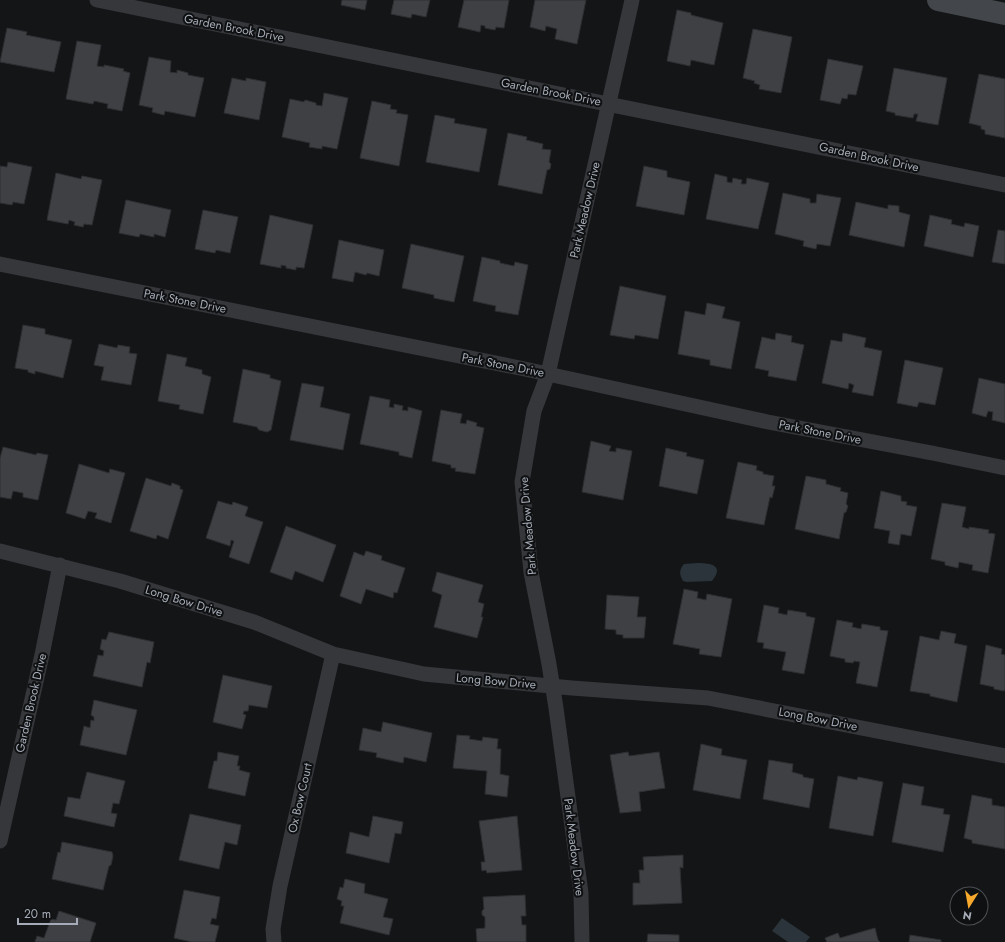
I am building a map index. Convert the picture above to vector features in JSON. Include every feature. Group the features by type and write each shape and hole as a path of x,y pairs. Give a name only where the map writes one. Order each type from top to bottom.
{"street":[{"name":"Garden Brook Drive","path":"97,0 1005,184"},
{"name":"Park Meadow Drive","path":"582,942 581,893 553,687 531,572 522,482 534,411 548,374 632,0"},
{"path":"938,0 1005,14"},
{"name":"Park Stone Drive","path":"0,264 548,374 768,422 1005,468"},
{"name":"Long Bow Drive","path":"0,550 120,581 254,622 333,654 424,674 553,687 708,698 1005,756"},
{"name":"Garden Brook Drive","path":"0,841 42,655 60,565"},
{"name":"Ox Bow Court","path":"274,942 272,929 280,886 333,654"}],"shaded area":[{"path":"684,564 711,564 716,568 716,576 712,581 683,581 680,572"},
{"path":"782,918 810,937 806,942 788,942 772,931"}],"building":[{"path":"342,0 367,0 365,10 341,5"},
{"path":"394,0 430,0 426,17 412,14 411,18 391,14"},
{"path":"464,0 509,0 504,28 496,27 495,30 485,28 485,26 481,25 480,32 458,27"},
{"path":"535,0 586,0 577,44 555,39 557,29 546,26 545,31 530,27"},
{"path":"677,10 723,23 714,65 691,60 690,66 667,61"},
{"path":"7,28 27,32 26,35 61,42 54,72 0,62"},
{"path":"753,29 792,37 781,93 759,89 760,85 754,83 755,81 743,78"},
{"path":"77,41 101,45 97,66 104,67 104,65 124,69 123,71 130,73 122,111 107,108 108,104 94,101 93,104 66,99"},
{"path":"149,57 171,61 170,72 177,73 177,70 188,73 188,75 204,78 195,117 165,111 164,115 152,112 153,108 139,105"},
{"path":"828,59 863,66 856,95 848,94 847,99 842,98 840,104 820,100"},
{"path":"894,68 947,78 938,125 916,121 918,114 914,114 913,118 895,115 895,113 886,111"},
{"path":"979,74 1005,79 1005,138 985,134 985,130 981,129 981,126 969,123"},
{"path":"232,78 246,81 246,78 266,82 259,120 224,113"},
{"path":"324,93 348,98 337,149 322,146 322,149 309,147 310,143 282,137 290,99 304,102 305,100 322,106"},
{"path":"372,101 391,105 390,109 397,110 396,113 408,115 399,166 360,158"},
{"path":"435,115 455,119 454,123 487,129 479,172 426,162"},
{"path":"508,133 527,137 526,140 543,144 542,149 551,150 549,162 551,164 550,169 547,170 542,194 498,185"},
{"path":"8,162 32,167 24,204 13,202 12,205 0,203 0,166 7,167"},
{"path":"644,166 667,171 667,177 690,182 684,215 636,206"},
{"path":"56,173 81,179 82,176 102,180 92,225 84,224 83,227 74,225 75,222 69,220 68,224 47,220"},
{"path":"715,174 727,177 727,182 732,183 733,178 742,180 741,184 746,184 747,178 769,183 758,229 706,219"},
{"path":"783,193 810,199 810,203 816,203 817,194 841,198 830,246 817,244 816,249 803,246 804,241 775,234"},
{"path":"126,200 171,210 165,237 154,234 154,237 140,234 139,237 119,233"},
{"path":"856,202 888,209 888,205 899,206 899,212 910,215 904,247 849,235"},
{"path":"203,210 238,217 230,253 216,250 215,253 195,249"},
{"path":"270,215 313,225 304,268 296,267 296,270 286,268 286,266 281,265 281,268 260,264"},
{"path":"930,215 952,220 951,224 964,227 965,223 979,226 973,257 924,246"},
{"path":"998,230 1005,231 1005,264 992,262"},
{"path":"339,240 384,250 379,276 355,272 353,282 332,278"},
{"path":"411,244 464,256 454,302 434,298 434,295 402,288"},
{"path":"482,257 514,266 515,262 528,265 518,315 495,311 496,306 473,301"},
{"path":"620,286 666,296 658,339 635,335 634,339 610,335"},
{"path":"707,303 725,307 722,318 740,322 731,369 710,365 710,360 678,354 685,311 705,315"},
{"path":"23,325 45,329 45,334 72,340 63,378 35,371 35,374 28,372 28,370 15,368"},
{"path":"776,333 792,336 791,342 804,345 796,381 768,376 769,371 755,368 762,337 775,340"},
{"path":"843,333 866,338 864,347 882,351 873,396 852,392 854,385 849,383 848,389 822,383 831,340 842,342"},
{"path":"99,344 117,348 118,345 130,347 129,353 137,354 131,385 101,380 104,367 94,365"},
{"path":"167,354 187,358 185,366 202,370 202,374 211,377 203,414 179,409 180,405 158,401"},
{"path":"905,360 943,368 935,405 919,402 917,407 897,403"},
{"path":"243,369 270,375 270,378 281,381 271,430 267,432 259,430 257,427 233,422"},
{"path":"979,378 1005,384 1005,423 992,420 993,412 988,411 986,417 972,413"},
{"path":"302,383 324,387 320,407 350,414 343,450 290,440"},
{"path":"370,396 390,400 389,407 394,408 394,404 403,406 402,410 408,411 408,407 422,411 412,458 399,455 399,452 360,444"},
{"path":"441,410 462,414 460,423 466,424 467,420 477,423 476,426 484,428 475,474 455,471 456,468 451,468 451,465 432,461"},
{"path":"591,441 611,446 609,451 616,452 616,448 632,451 623,500 582,492"},
{"path":"3,447 36,455 37,453 48,455 38,500 23,497 23,493 13,491 11,499 0,497 0,458"},
{"path":"666,448 687,453 686,456 704,460 697,494 659,486"},
{"path":"738,462 757,466 756,470 763,472 763,474 774,476 772,486 775,486 772,498 770,497 764,525 726,518"},
{"path":"79,464 109,473 110,469 125,473 111,523 95,518 97,513 88,511 85,519 66,513"},
{"path":"806,476 826,480 826,484 841,488 840,491 848,493 846,504 848,506 846,512 844,513 839,539 795,529"},
{"path":"146,478 171,486 172,483 180,486 180,489 183,490 168,539 157,535 156,539 130,531"},
{"path":"881,491 901,496 901,501 907,502 906,505 917,507 911,536 901,534 899,545 888,543 890,531 874,528"},
{"path":"218,501 232,505 233,502 248,507 245,516 263,522 249,564 229,557 234,541 231,540 230,546 206,538"},
{"path":"942,503 966,507 962,527 969,529 969,527 989,530 988,533 995,534 988,573 972,570 973,565 959,562 958,568 945,565 945,562 931,559"},
{"path":"286,526 336,545 323,582 295,571 292,580 270,572"},
{"path":"366,551 382,556 381,560 405,568 397,593 394,592 393,598 366,589 361,604 340,596 354,552 364,556"},
{"path":"437,572 483,585 478,602 484,604 481,617 483,617 477,638 434,627 442,595 432,591"},
{"path":"684,589 698,592 697,598 706,600 707,594 732,599 721,657 699,654 700,649 673,644"},
{"path":"607,595 639,597 637,617 646,617 644,638 623,638 623,635 616,634 616,630 605,629"},
{"path":"764,605 779,608 778,613 787,615 788,610 806,613 806,616 815,618 804,674 782,670 786,652 763,648 764,643 757,642"},
{"path":"837,620 853,623 852,627 861,629 862,624 880,627 880,630 888,631 877,687 856,683 860,662 845,662 845,659 830,656"},
{"path":"941,631 956,634 954,643 967,646 957,702 930,696 930,694 910,691 920,636 939,640"},
{"path":"109,632 154,642 150,663 147,662 142,687 93,676 98,655 103,656 104,651 100,649 102,639 106,640"},
{"path":"986,645 1002,649 1001,654 1005,655 1004,691 980,684"},
{"path":"223,675 272,686 267,708 249,705 248,711 244,711 243,714 246,715 242,729 213,722"},
{"path":"94,700 137,710 126,755 80,745 84,726 90,728 91,720 94,721 94,717 91,715"},
{"path":"383,722 432,733 426,762 404,757 403,763 376,757 377,753 359,750 363,728 381,732"},
{"path":"457,735 470,736 469,739 482,741 483,737 498,739 497,749 501,749 500,774 509,776 507,797 485,794 487,771 453,768"},
{"path":"701,744 722,749 721,755 747,760 740,799 693,790"},
{"path":"218,752 239,756 237,766 240,766 239,770 250,773 245,796 208,788 214,761 217,761"},
{"path":"628,752 629,756 659,752 665,788 639,792 641,811 620,813 610,755"},
{"path":"769,760 793,764 792,772 803,775 803,777 814,779 809,808 763,799"},
{"path":"87,772 125,781 119,804 113,803 111,813 117,814 114,827 64,816 68,797 80,799"},
{"path":"838,776 857,780 858,777 883,782 873,836 829,828"},
{"path":"903,783 924,787 921,805 944,809 943,814 950,815 943,852 892,842"},
{"path":"972,795 992,799 992,805 1005,807 1005,849 972,843 972,840 964,838"},
{"path":"190,814 241,825 237,845 225,842 219,869 179,860"},
{"path":"373,816 403,822 401,834 395,833 389,863 346,853 350,832 369,837"},
{"path":"517,816 522,870 487,873 486,870 482,871 481,862 485,862 479,821"},
{"path":"62,842 112,852 113,856 111,865 109,866 103,890 52,879 58,852 60,853"},
{"path":"683,855 683,868 680,867 682,903 633,905 633,883 640,883 639,870 644,870 643,857"},
{"path":"345,879 365,884 364,893 388,899 383,917 393,919 389,935 340,923 344,906 341,906 342,901 337,899 340,887 343,888"},
{"path":"184,890 220,897 216,919 212,918 210,924 219,926 215,942 192,942 174,938"},
{"path":"525,895 526,916 521,916 522,925 526,925 526,942 477,942 476,929 485,928 485,917 482,915 482,911 484,909 483,897"},
{"path":"59,911 96,923 90,942 35,942 37,936 44,938 51,919 56,920"},
{"path":"875,928 878,940 880,942 827,942 825,938 838,933 840,938"},
{"path":"648,934 679,935 679,942 647,942"},
{"path":"910,935 941,940 941,942 909,942"}]}
